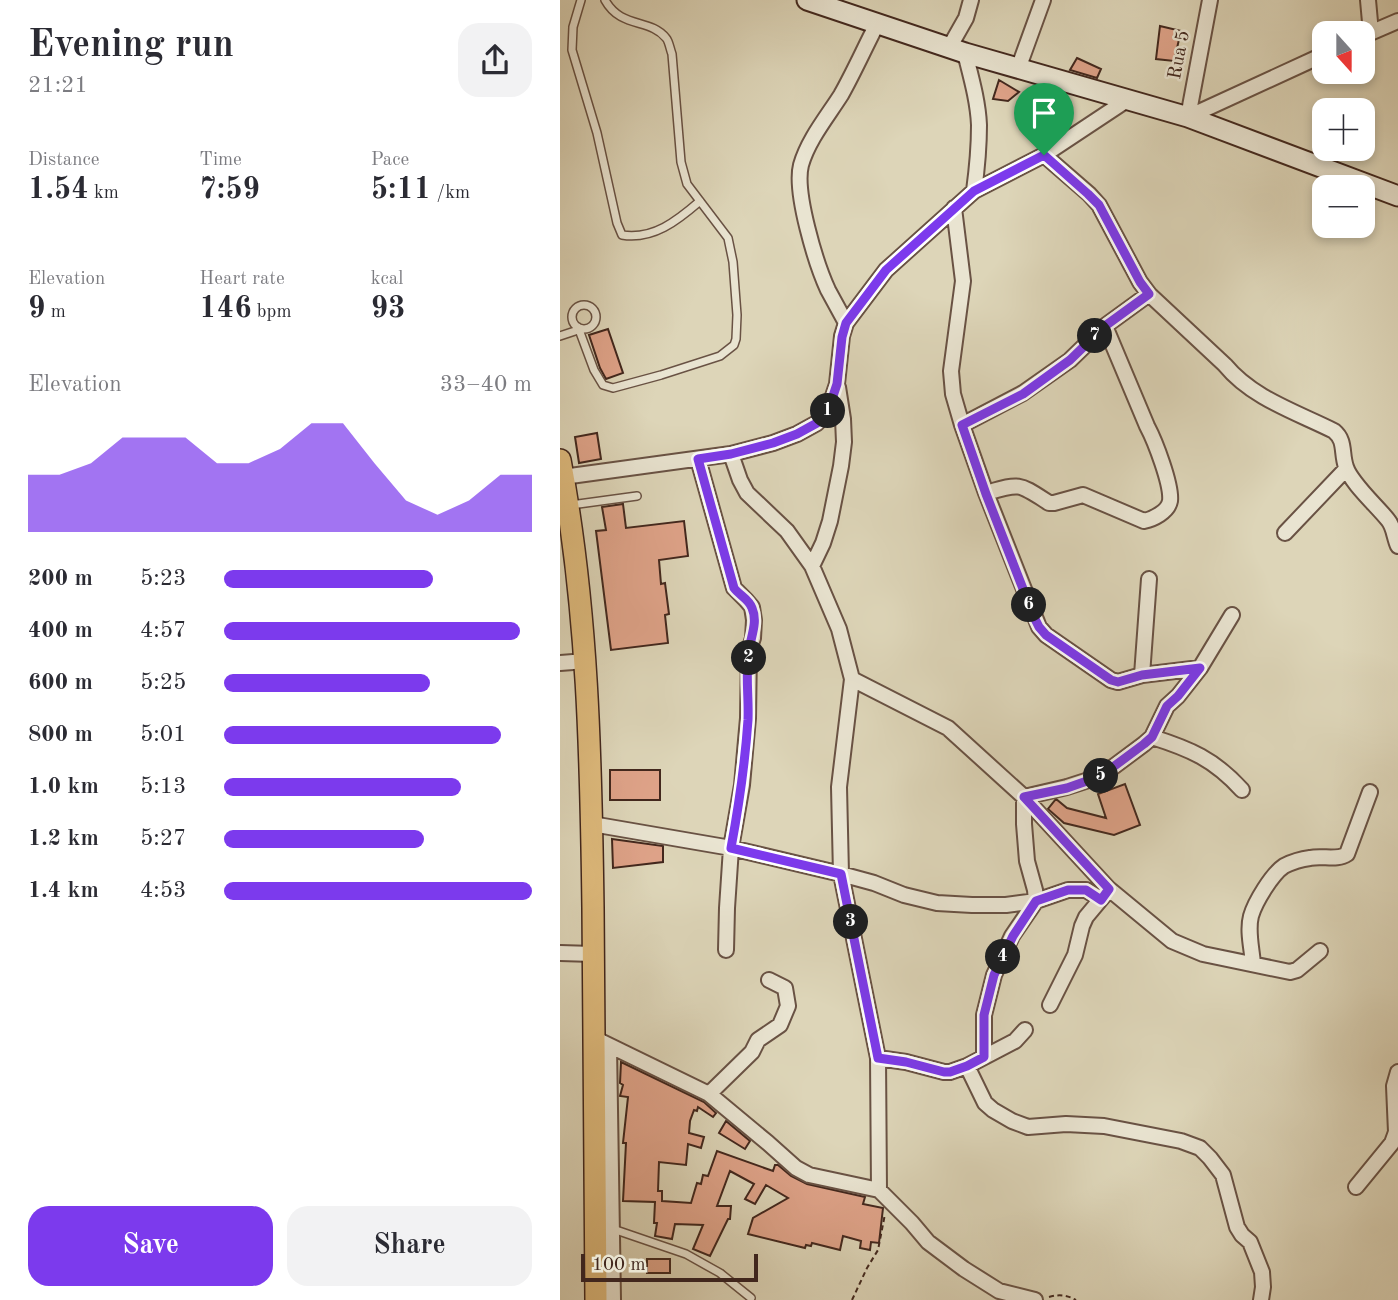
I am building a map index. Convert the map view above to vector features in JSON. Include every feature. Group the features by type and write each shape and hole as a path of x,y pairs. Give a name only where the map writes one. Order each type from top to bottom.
{"main road":[{"path":"810,1 957,51 1188,117 1398,196"},
{"path":"562,469 566,525 586,661 592,824 593,954 608,1156 607,1220 596,1300"}],"street":[{"path":"971,0 957,51 976,102 979,123 974,191"},
{"path":"1018,69 1043,0"},
{"name":"Rua 5","path":"1188,117 1210,0"},
{"path":"1367,21 1368,0"},
{"path":"1376,30 1398,21"},
{"path":"846,323 828,289 818,262 804,211 800,167 877,24"},
{"path":"1188,117 1312,60"},
{"path":"562,469 731,454 773,443 817,423 828,411 837,384 846,323 886,270 974,191 1044,155 1126,100"},
{"path":"1044,155 1099,205 1149,294 1235,377 1252,391 1338,435 1342,440 1346,469 1389,521 1398,546"},
{"path":"954,208 962,281 951,371 953,394 986,494 1039,627 1046,635 1111,680 1118,682 1142,675 1200,668"},
{"path":"962,425 1023,394 1070,360 1105,326 1149,294"},
{"path":"986,494 1013,486 1023,486 1049,503 1083,495 1144,521 1168,506 1170,500 1163,463 1105,326"},
{"path":"812,566 824,542 841,466 843,419 837,384"},
{"path":"731,454 747,493 787,531 812,566 839,629 852,679 839,787 841,874 878,1058 879,1190"},
{"path":"698,459 734,588 752,607 754,620 749,650 748,718 742,785 731,848 726,950"},
{"path":"1284,533 1346,469"},
{"path":"1142,675 1149,579"},
{"path":"1024,797 1067,788 1101,776 1144,744 1152,737 1167,706 1200,668 1232,615"},
{"path":"560,663 586,661"},
{"path":"852,679 948,728 1024,797 1105,894 1172,941 1203,954 1290,972 1297,970 1320,951"},
{"path":"1152,737 1181,746 1207,759 1242,790"},
{"path":"1253,964 1251,915 1273,876 1284,867 1300,860 1343,857 1347,854 1370,792"},
{"path":"984,1057 984,1015 994,975 1013,936 1036,901 1027,862 1024,797"},
{"path":"592,824 731,848 841,874 937,903 1006,905 1036,901 1068,890 1105,894"},
{"path":"1051,1005 1075,955 1086,917 1105,894"},
{"path":"560,953 593,954"},
{"path":"709,1094 747,1058 758,1040 780,1026 788,1006 785,988 769,980"},
{"path":"878,1058 950,1072 1014,1041 1025,1030"},
{"path":"601,1042 709,1094 796,1168 808,1175 879,1190 928,1242 999,1291 1041,1299"},
{"path":"967,1066 985,1103 1012,1121 1028,1127 1066,1124 1104,1126 1181,1141 1200,1148 1223,1175 1237,1227 1250,1242 1262,1272 1261,1300"},
{"path":"1356,1187 1392,1143 1396,1132 1394,1086 1398,1072"},
{"path":"607,1220 613,1300"}],"lane":[{"path":"582,0 573,27 572,50 597,133 622,235 635,237 652,233 681,218 700,201"},
{"path":"560,336 575,331 578,327 594,370 604,385 613,388 720,356 734,345 736,338 737,315 729,238 687,184 681,162 672,54 667,38 653,28 615,14 605,0"},
{"path":"566,525 637,496"},
{"path":"607,1220 686,1254 720,1273 751,1298"}],"path":[{"path":"852,1300 878,1250 886,1209 879,1190"},
{"path":"1041,1299 1056,1295 1069,1296 1076,1300"}],"building":[{"path":"1160,26 1181,31 1174,61 1156,59"},
{"path":"1077,58 1101,69 1097,78 1070,70"},
{"path":"999,80 1019,92 1008,101 993,99"},
{"path":"608,329 623,373 606,379 589,335"},
{"path":"597,433 601,459 579,463 575,437"},
{"path":"623,504 626,528 684,521 688,556 659,560 661,584 665,583 669,614 665,615 668,643 611,650 596,531 606,530 602,507"},
{"path":"610,770 660,770 660,800 610,800"},
{"path":"1125,784 1140,825 1114,835 1064,823 1048,809 1056,799 1067,808 1106,818 1098,794"},
{"path":"612,839 663,846 663,862 613,868"},
{"path":"621,1062 704,1102 716,1113 713,1117 698,1107 697,1111 694,1110 689,1133 704,1137 701,1148 688,1144 686,1165 659,1162 658,1191 662,1191 662,1201 691,1203 697,1183 701,1184 703,1175 708,1176 717,1151 773,1171 775,1165 778,1165 807,1184 865,1197 863,1204 883,1208 879,1243 871,1242 870,1250 860,1248 861,1241 843,1236 840,1250 812,1243 805,1248 748,1234 753,1218 788,1198 766,1185 755,1204 745,1199 754,1184 730,1171 717,1206 731,1206 730,1219 710,1256 693,1249 703,1225 675,1224 672,1239 655,1236 655,1202 623,1201 626,1143 623,1143 628,1097 620,1096 623,1085 620,1083"},
{"path":"726,1121 750,1141 745,1149 719,1133"},
{"path":"647,1259 670,1259 670,1273 647,1273"}],"route":[{"path":"1044,155 1099,205 1149,294 1105,326 1070,360 1023,394 962,425 1034,617 1046,635 1111,680 1118,682 1142,675 1200,668 1167,706 1152,737 1101,776 1067,788 1024,797 1109,889 1101,900 1086,890 1068,890 1036,901 1013,936 994,975 984,1015 984,1057 967,1066 944,1072 878,1058 841,874 731,848 742,785 748,718 749,650 754,620 752,607 734,588 698,459 773,443 817,423 828,411 837,384 846,323 886,270 974,191 1044,155"}]}
